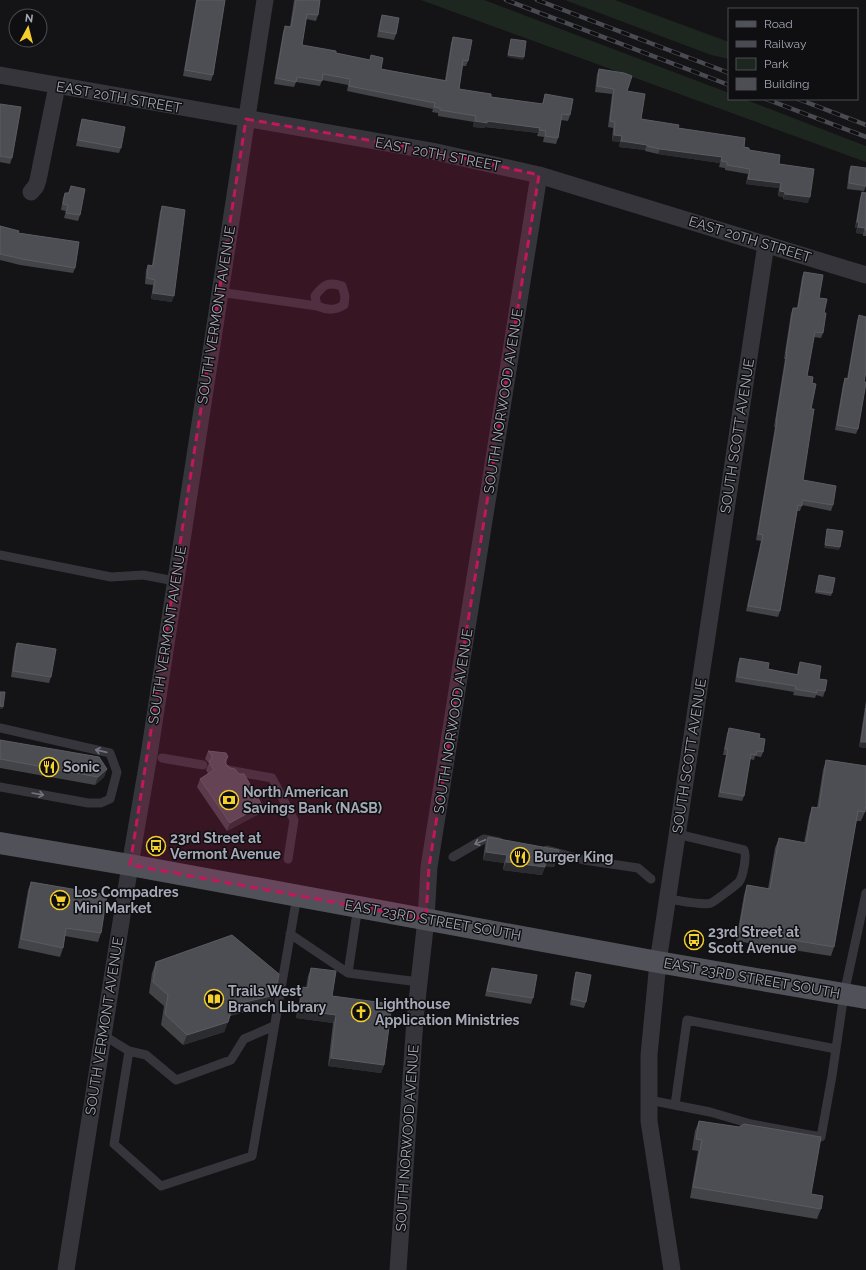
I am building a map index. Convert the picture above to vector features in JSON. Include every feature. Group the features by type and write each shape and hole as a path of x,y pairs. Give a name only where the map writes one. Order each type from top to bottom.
{"main road":[{"name":"EAST 23RD STREET SOUTH","path":"0,843 130,865 426,918 658,962 866,998"}],"street":[{"name":"SOUTH VERMONT AVENUE","path":"66,1270 130,865 149,755 265,0"},
{"name":"EAST 20TH STREET","path":"0,75 432,151 539,175 866,276"},
{"path":"31,192 38,180 57,86"},
{"name":"SOUTH NORWOOD AVENUE","path":"398,1270 414,1019 426,918 429,867 539,175"},
{"name":"SOUTH SCOTT AVENUE","path":"672,1270 650,1121 649,1055 658,962 766,244"}],"lane":[{"path":"219,292 317,306"},
{"path":"0,555 112,577 143,575 175,581"},
{"path":"0,728 110,752 117,772 110,799 101,804 0,787"},
{"path":"162,758 203,765"},
{"path":"228,770 272,778 294,820 288,859"},
{"path":"668,898 706,904 712,903 740,882 746,853 744,850 677,834"},
{"path":"453,857 484,839 507,843"},
{"path":"537,848 584,860 638,868 651,880"},
{"path":"649,1100 710,1112 751,1124 821,1137 844,994 865,905 866,893"},
{"path":"129,1051 114,1144 161,1186 252,1156 297,896"},
{"path":"348,973 358,906"},
{"path":"290,934 348,973 419,982"},
{"path":"675,1105 687,1020 836,1049"},
{"path":"103,1035 129,1051 146,1055 176,1080 231,1060 244,1039 274,1026"}],"highlighted area":[{"path":"246,119 432,151 539,175 429,867 426,919 130,865"}],"green space":[{"path":"421,0 484,0 728,93 728,100 747,100 866,146 866,162"},
{"path":"565,0 615,0 728,42 728,59 711,55"}],"building":[{"path":"197,0 225,0 213,75 185,70"},
{"path":"296,0 320,0 318,15 307,14 302,45 336,51 336,53 370,60 371,55 383,58 381,69 446,81 453,37 472,40 468,61 463,60 459,89 491,94 491,97 543,104 545,94 573,99 570,115 562,114 558,138 545,136 546,131 539,130 540,128 487,121 487,123 475,121 476,116 440,110 440,108 434,107 435,103 349,86 350,79 323,74 322,81 297,77 296,82 276,78 285,26 291,27"},
{"path":"382,15 399,18 396,34 379,31"},
{"path":"511,39 526,41 524,57 508,55"},
{"path":"599,69 624,73 632,76 627,91 645,94 641,119 679,125 678,128 745,138 744,147 749,148 749,150 780,155 779,164 814,169 810,197 785,194 785,192 780,191 781,183 748,179 750,169 727,165 727,162 721,161 722,157 660,149 647,145 621,141 622,136 614,135 615,122 610,121 614,89 597,86"},
{"path":"0,104 21,107 12,158 0,156"},
{"path":"82,119 125,127 121,148 78,140"},
{"path":"851,166 866,168 866,186 849,183"},
{"path":"71,186 85,189 80,215 66,213 68,205 63,204 65,193 69,193"},
{"path":"862,192 866,193 866,230 865,228 858,227 859,222 857,222"},
{"path":"162,206 185,210 174,296 153,293 155,280 147,278 148,265 153,266"},
{"path":"0,226 19,231 18,233 79,242 75,268 0,254"},
{"path":"804,272 823,275 819,298 827,299 824,313 826,313 823,333 815,332 807,376 813,377 812,383 816,384 811,409 814,409 803,480 836,486 833,505 802,500 802,506 798,505 780,611 748,606 763,535 758,534 777,421 793,308 798,308"},
{"path":"859,315 866,317 866,371 864,382 866,383 858,429 837,425 845,378 848,379"},
{"path":"827,529 843,531 840,547 825,545"},
{"path":"819,575 835,578 832,593 816,591"},
{"path":"17,643 56,649 51,677 13,671"},
{"path":"740,658 769,663 768,669 798,675 800,662 821,666 819,679 827,680 825,691 817,690 817,693 795,689 796,686 737,677"},
{"path":"0,692 5,692 3,707 0,706"},
{"path":"866,708 866,742 861,742"},
{"path":"729,728 760,734 759,738 765,739 763,752 757,751 756,755 751,754 744,796 720,792 728,749 725,749"},
{"path":"0,740 99,757 107,769 98,777 0,759"},
{"name":"North American Savings Bank (NASB)","path":"208,751 226,753 228,757 225,760 226,764 230,768 235,769 239,774 244,774 262,805 230,823 200,779 214,770 209,762 212,755"},
{"path":"826,760 866,766 865,812 858,811 834,947 739,931 747,885 770,889 779,838 806,843 812,807 819,808"},
{"path":"488,837 559,850 557,859 546,857 545,867 506,862 507,855 486,852"},
{"path":"31,882 107,895 101,933 66,928 63,948 21,939"},
{"name":"Trails West Branch Library","path":"232,935 279,974 275,995 233,1005 228,1022 187,1035 165,1014 168,995 153,982 156,962"},
{"path":"311,968 336,971 332,996 392,1004 384,1065 331,1058 336,1015 299,1010 303,987 308,988"},
{"path":"492,968 537,975 533,998 487,991"},
{"path":"576,972 591,975 586,1002 572,999"},
{"path":"699,1121 739,1127 744,1124 821,1137 811,1194 823,1196 821,1209 693,1187 702,1140 696,1139"}],"railway":[{"path":"506,0 728,85"},
{"path":"537,0 728,73"},
{"path":"769,100 866,137"},
{"path":"801,100 866,125"}],"place":[{"name":"Sonic","path":"49,767"},
{"name":"North American Savings Bank (NASB)","path":"229,800"},
{"name":"23rd Street at Vermont Avenue","path":"156,846"},
{"name":"Burger King","path":"520,857"},
{"name":"Los Compadres Mini Market","path":"60,900"},
{"name":"23rd Street at Scott Avenue","path":"694,940"},
{"name":"Trails West Branch Library","path":"214,999"},
{"name":"Lighthouse Application Ministries","path":"361,1012"}]}
